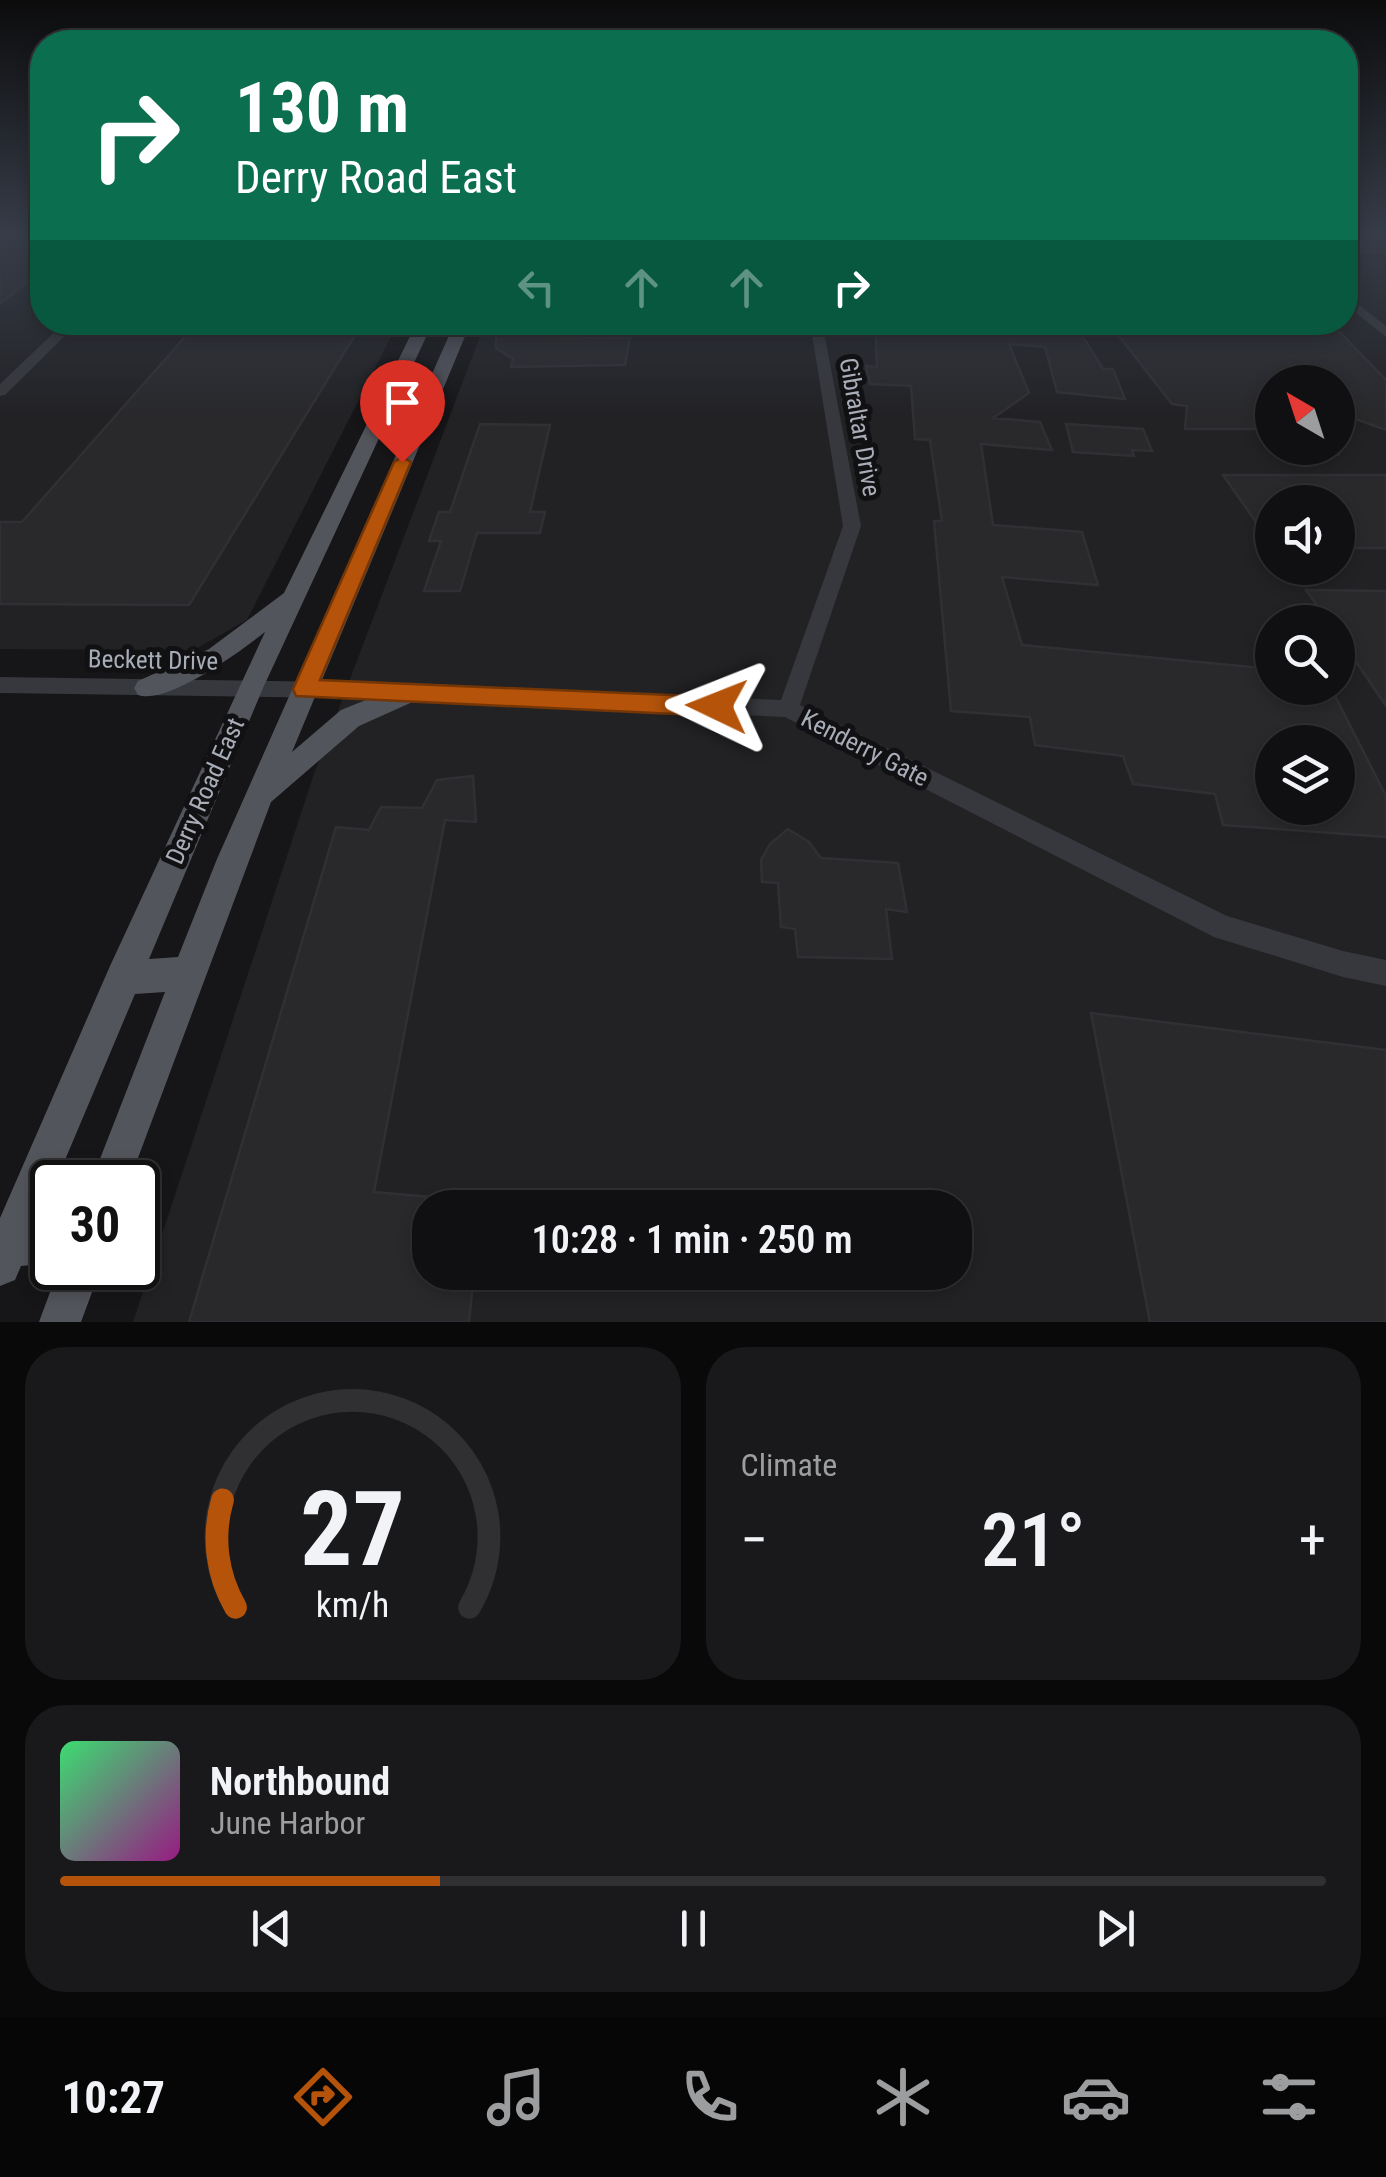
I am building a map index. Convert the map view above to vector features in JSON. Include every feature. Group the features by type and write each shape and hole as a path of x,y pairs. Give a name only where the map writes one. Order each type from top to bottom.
{"main road":[{"name":"Derry Road East","path":"4,1256 250,688 419,335"},
{"name":"Derry Road East","path":"118,1160 259,798 458,335"},
{"path":"147,688 218,656 296,593"},
{"path":"259,798 350,718 408,693"},
{"path":"122,978 189,974"},
{"path":"4,1256 30,1249"},
{"path":"60,1322 72,1290"}],"street":[{"path":"1358,309 1386,333"},
{"path":"0,392 59,335"},
{"name":"Gibraltar Drive","path":"788,709 852,526 818,335"},
{"name":"Beckett Drive","path":"0,685 305,689"},
{"name":"Kenderry Gate","path":"305,689 788,709 1222,928 1386,973"}],"shaded area":[{"path":"0,293 30,293 30,335 392,335 247,620 194,650 0,649"},
{"path":"1358,293 1386,293 1386,1322 133,1322 144,1290 160,1290 160,1240 314,774 480,335 1358,335"}],"building":[{"path":"0,293 14,293 0,304"},
{"path":"187,335 355,335 189,605 0,604 0,522 22,522"},
{"path":"496,335 630,338 625,365 511,367 513,359 496,348"},
{"path":"876,335 1082,335 1103,369 1113,369 1125,399 1057,392 1045,347 1009,344 1029,393 993,418 1040,422 1052,450 981,444 993,525 1082,532 1098,585 1002,577 1022,645 1255,667 1255,705 1340,705 1350,725 1255,725 1255,825 1355,825 1355,735 1386,796 1386,837 1223,825 1215,794 1133,784 1123,756 1035,745 1030,717 951,711 934,521 942,521 930,440 915,439 911,386 870,384 866,366 877,367"},
{"path":"1118,335 1343,335 1386,380 1386,430 1355,419 1355,365 1255,365 1255,429 1185,429 1187,406 1172,404"},
{"path":"480,424 550,425 530,512 545,512 540,533 477,533 460,591 424,591 441,541 429,541 439,512 450,512"},
{"path":"1066,424 1143,429 1152,451 1132,450 1134,456 1073,452"},
{"path":"1223,475 1386,475 1386,548 1355,548 1355,485 1255,485 1255,521"},
{"path":"1306,590 1386,591 1386,706 1355,660 1355,605 1317,605"},
{"path":"473,776 476,822 445,820 374,1192 412,1195 412,1290 472,1290 469,1322 189,1322 336,827 369,830 381,807 422,808 437,780"},
{"path":"788,829 809,842 821,858 898,863 907,912 886,909 892,959 798,957 795,929 781,927 778,883 762,882 761,860 770,844"},
{"path":"1091,1013 1386,1050 1386,1322 1150,1322"}],"route":[{"path":"402,462 305,689 717,706"}]}
